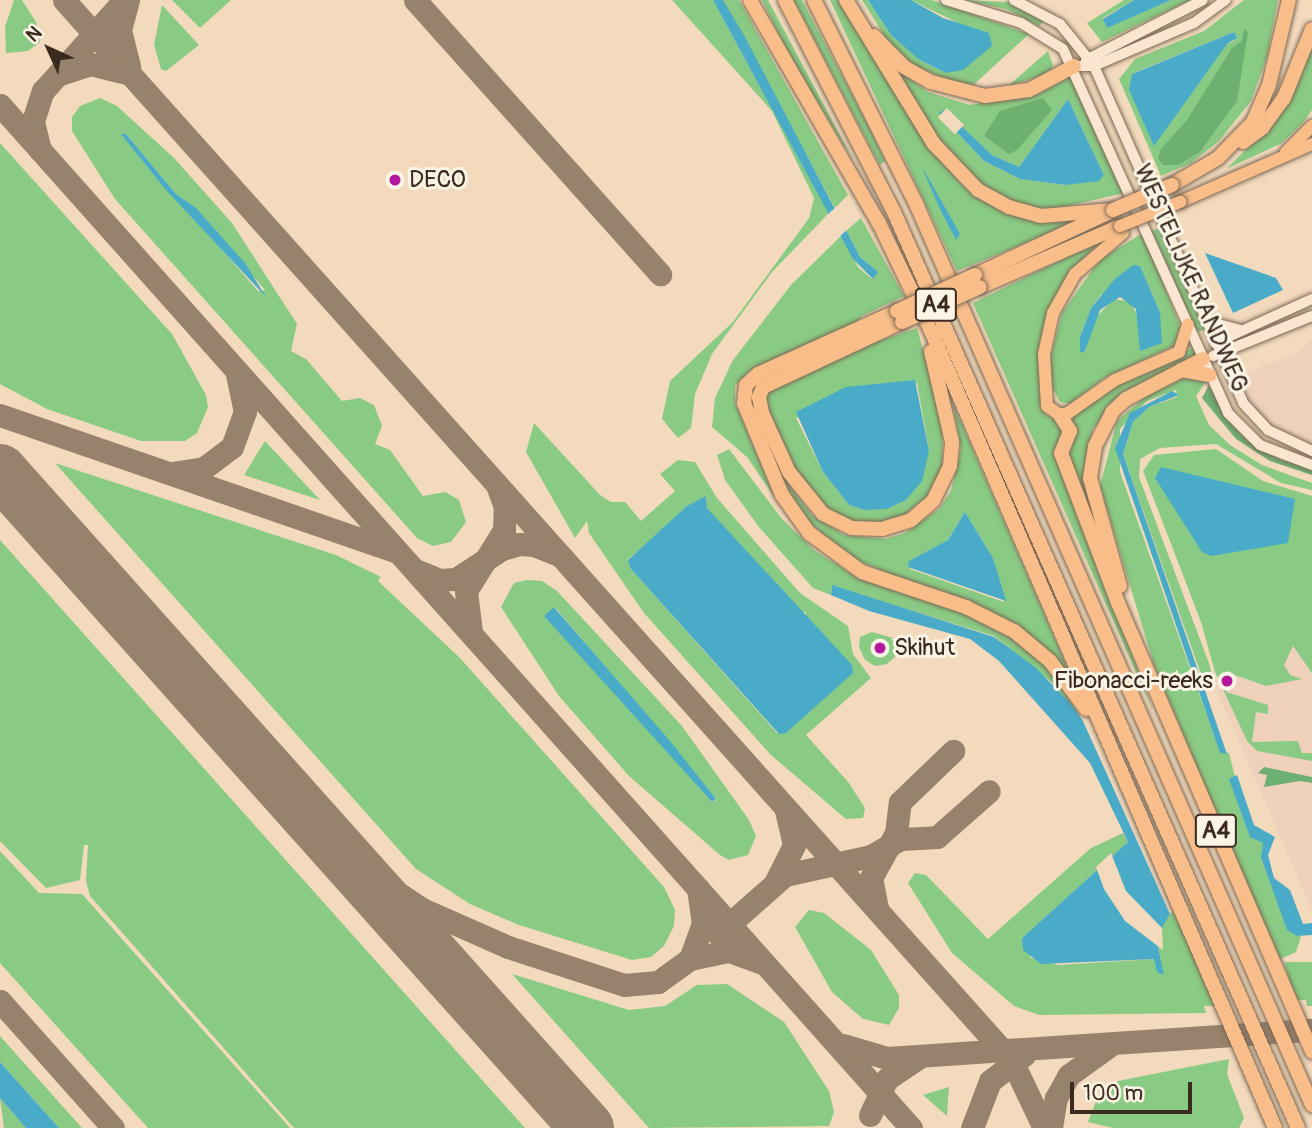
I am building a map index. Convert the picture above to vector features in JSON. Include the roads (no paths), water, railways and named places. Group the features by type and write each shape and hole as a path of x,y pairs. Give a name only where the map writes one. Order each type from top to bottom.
{"highway":[{"name":"A4","path":"750,0 879,223 910,287 1275,1128"},
{"name":"A4","path":"785,0 894,212 1298,1128"},
{"name":"A4","path":"814,0 917,206 1312,1105"},
{"path":"846,0 934,144 978,190 1009,207 1041,216 1113,210 1172,185 1256,134 1294,82 1312,29"},
{"path":"1218,158 1243,135 1260,110 1289,0"},
{"path":"858,21 904,66 930,82 968,93 1006,96 1023,92 1074,66"},
{"name":"A4","path":"910,287 950,419 950,466 933,501 911,520 882,529 852,528 823,514 799,490 762,413 759,397 769,381 899,317 978,281 1093,224 1113,210"},
{"name":"A4","path":"978,281 1122,229"},
{"name":"A4","path":"899,317 758,374 746,385 744,403 782,495 809,533 856,568 966,607 1026,640 1070,685 1112,755"},
{"name":"A4","path":"1144,663 1095,502 1091,465 1102,428 1112,412 1137,390 1203,359"},
{"path":"1180,370 1210,375"},
{"name":"A4","path":"1060,415 1070,431 1061,453 1144,663 1312,1052"}],"main road":[{"path":"1281,157 1312,126"},
{"path":"1188,324 1179,352 1115,380 1060,415 1047,406 1044,392 1044,354 1053,313 1075,274 1122,229 1312,144"}],"street":[{"name":"WESTELIJKE RANDWEG","path":"946,0 1021,23 1063,49 1074,66 1210,375 1241,429 1281,456 1312,465"},
{"name":"WESTELIJKE RANDWEG","path":"1014,0 1060,24 1092,61 1243,403 1268,430 1312,451"},
{"path":"1092,61 1203,0"},
{"path":"1074,66 1194,23 1226,0"},
{"path":"1203,359 1240,330 1312,299"},
{"path":"1217,348 1237,347 1312,316"},
{"path":"1207,321 1240,330"},
{"path":"1227,370 1237,347"}],"water":[{"path":"713,0 723,0 745,37 860,257 878,272 873,279 853,259"},
{"path":"868,0 911,0 943,18 989,33 992,46 963,70 946,73 918,59 891,35"},
{"path":"1134,0 1171,0 1107,28 1103,19"},
{"path":"1234,32 1237,38 1227,44 1154,146 1129,90 1132,74"},
{"path":"1068,99 1104,175 1099,181 1065,185 1020,179 984,161 939,113 944,110 992,155 1019,167"},
{"path":"121,134 126,134 176,194 196,208 245,263 266,297 166,190"},
{"path":"921,165 960,234 956,240 940,209"},
{"path":"1205,253 1276,278 1283,290 1233,313"},
{"path":"1133,265 1140,266 1160,312 1162,343 1140,351 1136,309 1120,297 1100,310 1085,351 1080,353 1080,337 1091,308 1115,279"},
{"path":"915,380 929,451 922,481 906,500 887,509 865,510 849,505 823,472 796,412 846,387"},
{"path":"1172,391 1179,395 1149,407 1133,422 1123,454 1227,754 1220,753 1115,448 1130,413"},
{"path":"1161,467 1295,499 1288,543 1211,556 1202,552 1155,478"},
{"path":"706,496 707,508 852,665 853,673 786,733 779,734 630,568 628,560 687,506"},
{"path":"965,512 993,558 1006,601 908,567 909,561 948,540"},
{"path":"832,585 994,637 1035,667 1071,704 1083,721 1170,914 1156,938 1164,975 1157,972 1154,959 1041,964 1023,950 1022,938 1128,842 1090,763 999,661 970,639 869,611 831,595"},
{"path":"554,607 670,741 716,799 712,802 544,616"},
{"path":"1237,775 1254,825 1275,837 1268,855 1274,878 1290,890 1303,924 1312,923 1312,935 1297,936 1287,930 1261,857 1263,843 1250,837 1229,779"},
{"path":"0,1062 59,1128 26,1128 0,1098"}],"place":[{"name":"DECO","path":"395,180"},
{"name":"Skihut","path":"880,648"},
{"name":"Fibonacci-reeks","path":"1227,681"}]}
